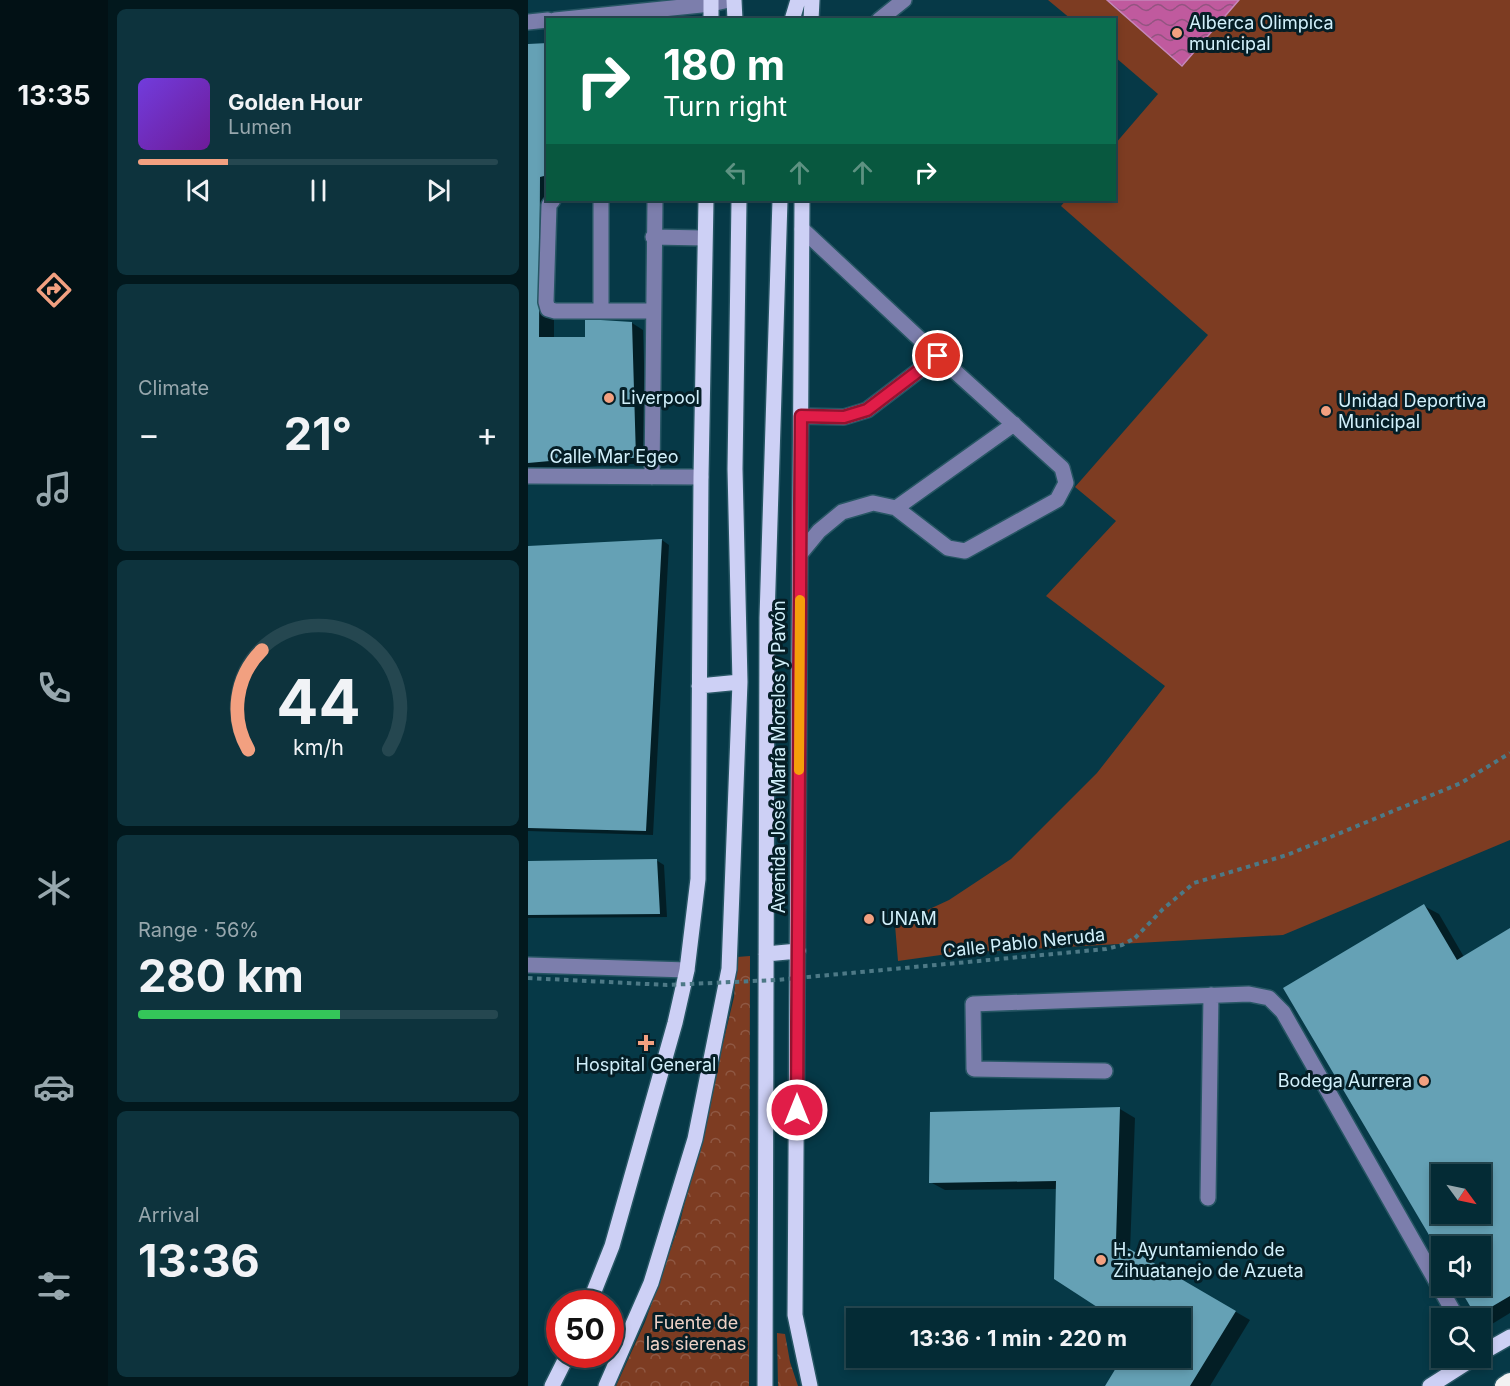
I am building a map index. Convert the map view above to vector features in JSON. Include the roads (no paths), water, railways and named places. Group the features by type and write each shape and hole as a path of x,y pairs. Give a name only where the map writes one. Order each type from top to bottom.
{"highway":[{"path":"1504,1386 1510,1382"}],"main road":[{"path":"734,0 735,18"},
{"path":"793,18 798,0"},
{"path":"810,18 812,0"},
{"path":"711,2 711,18"},
{"path":"595,1290 612,1246 675,1023 687,970 698,879 706,201"},
{"path":"606,1386 651,1283 695,1139 729,969 740,682 735,469 739,201"},
{"name":"Avenida José María Morelos y Pavón","path":"765,1386 767,618 780,201"},
{"name":"Avenida José María Morelos y Pavón","path":"802,201 795,1315 810,1386"},
{"path":"699,686 740,682"},
{"path":"766,954 798,951"},
{"path":"1491,1348 1510,1337"},
{"path":"552,1386 561,1368"},
{"path":"1430,1386 1458,1368"}],"street":[{"path":"572,18 729,0"},
{"path":"882,18 904,0"},
{"path":"528,22 546,20"},
{"path":"553,201 549,206 546,302 548,309 555,311 653,311"},
{"path":"601,201 601,311"},
{"path":"652,477 655,201"},
{"path":"800,554 819,531 842,512 873,503 896,508 948,548 965,550 1057,500 1066,483 1062,468 802,229"},
{"path":"653,237 705,238"},
{"path":"801,416 844,417 867,410 938,356"},
{"path":"896,508 1014,424"},
{"name":"Calle Mar Egeo","path":"528,476 701,477"},
{"path":"528,965 687,970"},
{"path":"1105,1071 974,1069 973,1004 1249,994 1269,998 1283,1012 1451,1308"},
{"path":"1208,1198 1211,995"}],"water":[{"name":"Alberca Olimpica municipal","path":"1107,0 1239,0 1182,66"}],"place":[{"name":"Alberca Olimpica municipal","path":"1177,33"},
{"name":"Liverpool","path":"609,398"},
{"name":"Unidad Deportiva Municipal","path":"1326,411"},
{"name":"UNAM","path":"869,919"},
{"name":"Hospital General","path":"646,1043"},
{"name":"Bodega Aurrera","path":"1424,1081"},
{"name":"H. Ayuntamiendo de Zihuatanejo de Azueta","path":"1101,1260"}],"park label":[{"name":"Fuente de las sierenas","path":"696,1333"}]}
